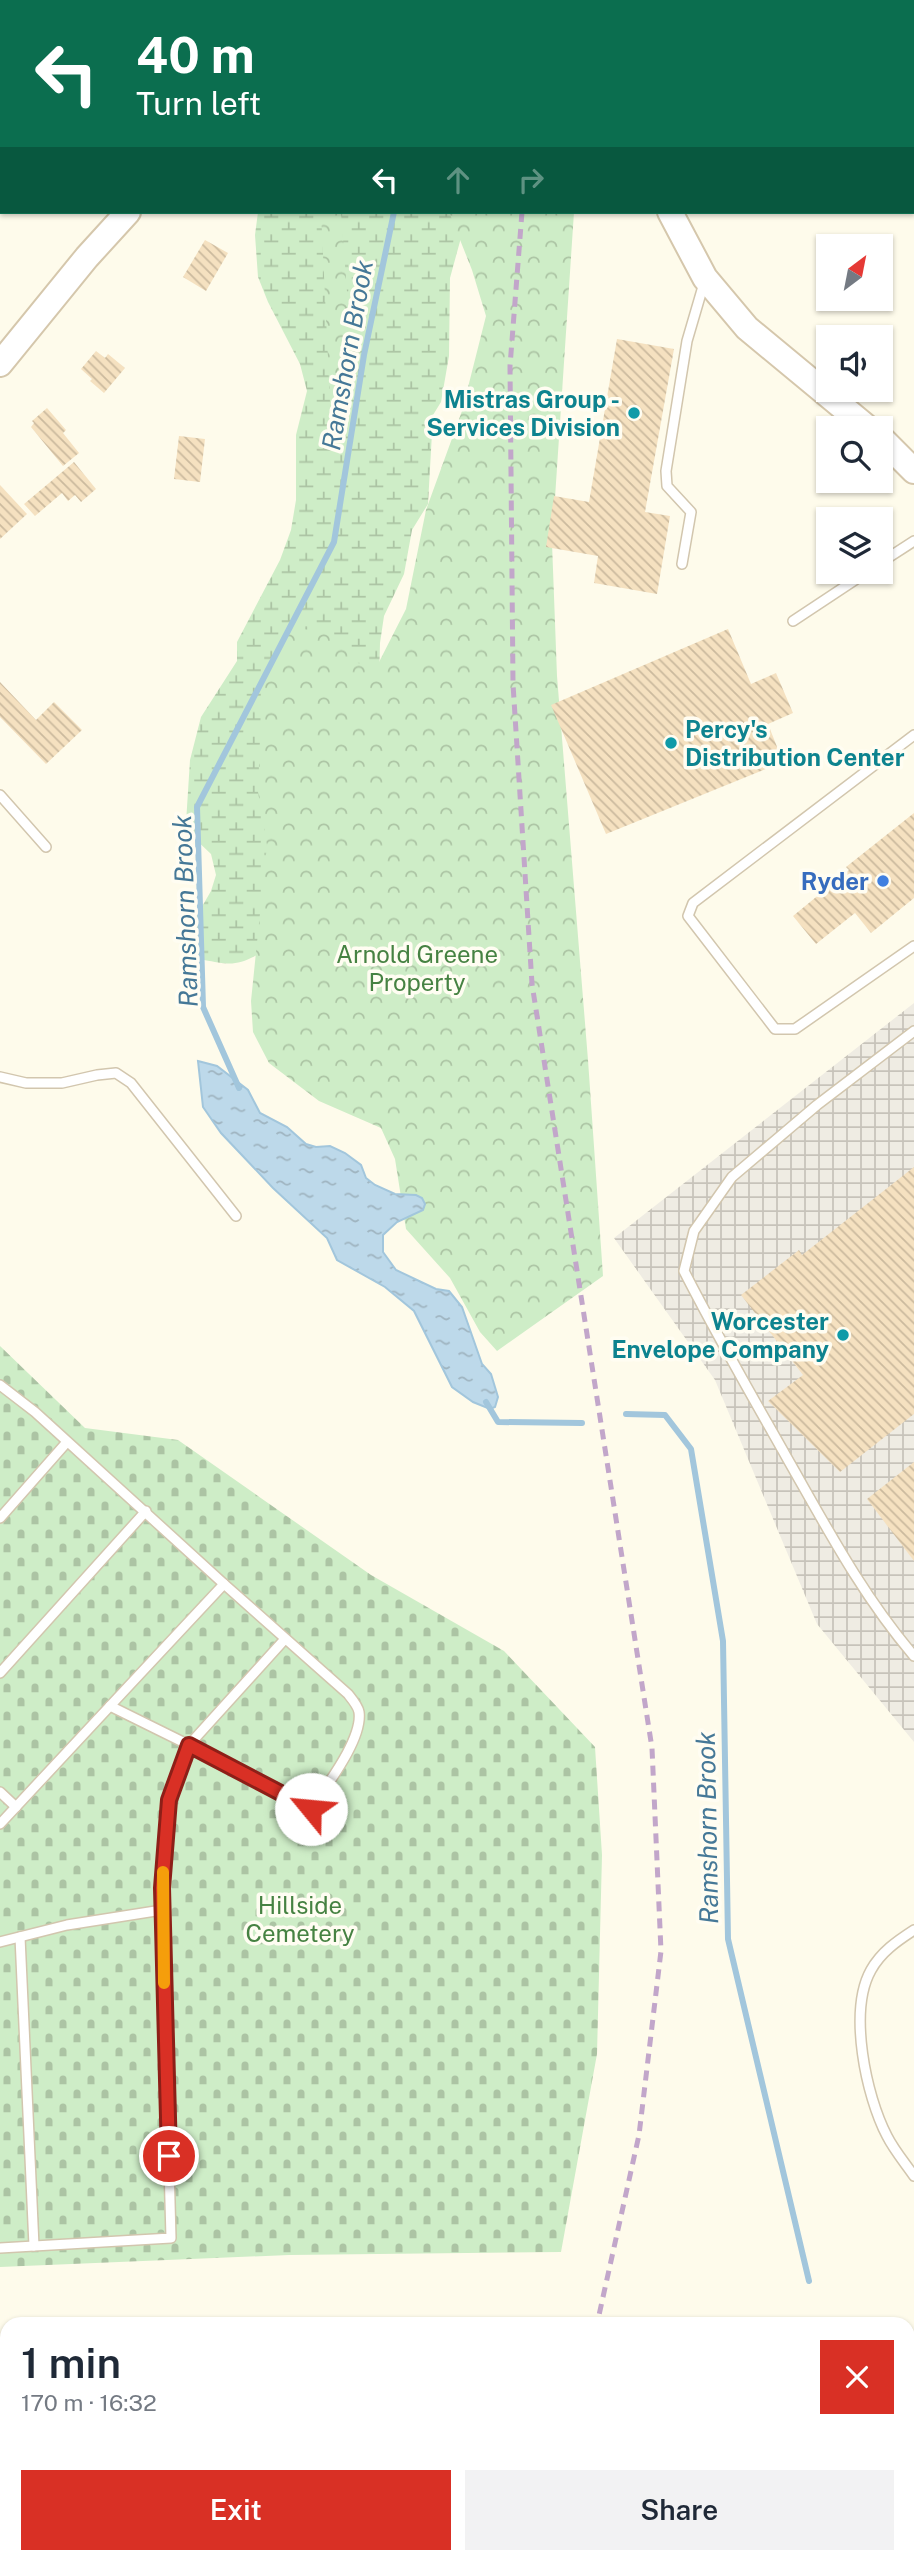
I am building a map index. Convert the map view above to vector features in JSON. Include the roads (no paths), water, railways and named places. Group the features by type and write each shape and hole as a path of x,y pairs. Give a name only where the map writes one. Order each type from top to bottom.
{"street":[{"path":"0,364 126,214"},
{"path":"671,214 705,278 747,328 853,416"},
{"path":"893,451 914,471"}],"lane":[{"path":"682,564 691,512 667,486 666,471 687,341 705,278"},
{"path":"893,555 914,541"},
{"path":"793,621 849,584"},
{"path":"914,735 693,903 688,916 775,1029 795,1029 914,946"},
{"path":"0,795 46,847"},
{"path":"914,1031 817,1105 732,1177 694,1231 684,1271 711,1324 848,1566 883,1620 914,1657"},
{"path":"0,1077 26,1083 62,1083 116,1073 131,1083 236,1216"},
{"path":"0,1385 35,1412 348,1694 359,1710 359,1727 343,1759 311,1809 110,1706"},
{"path":"0,1518 67,1442"},
{"path":"0,1673 146,1511"},
{"path":"0,1824 224,1584"},
{"path":"0,2248 172,2238 162,1910 169,1800 189,1745 285,1639"},
{"path":"0,1792 16,1807"},
{"path":"0,1942 67,1925 162,1910"},
{"path":"914,1930 882,1955 870,1972 863,1993 861,2022 863,2056 872,2099 887,2137 914,2176"},
{"path":"20,1937 34,2246"}],"water":[{"path":"198,1061 217,1066 248,1090 260,1113 287,1127 306,1144 316,1147 330,1146 361,1165 366,1178 375,1185 395,1194 422,1198 425,1204 423,1210 397,1222 383,1235 383,1252 396,1270 436,1289 449,1291 462,1307 482,1364 491,1374 498,1397 495,1407 490,1409 473,1402 452,1387 414,1311 385,1287 337,1260 327,1238 273,1188 221,1133 203,1107"}],"waterway":[{"name":"Ramshorn Brook","path":"239,1088 203,1007 197,807 334,542 364,355 394,214"},
{"name":"Ramshorn Brook","path":"486,1402 498,1422 582,1423"},
{"name":"Ramshorn Brook","path":"626,1414 665,1415 691,1449 723,1641 728,1939 809,2281"}],"railway":[{"path":"522,214 510,366 513,684 532,984 652,1748 661,1951 639,2135 599,2317"}],"place":[{"name":"Mistras Group - Services Division","path":"634,413"},
{"name":"Percy's Distribution Center","path":"671,743"},
{"name":"Ryder","path":"883,881"},
{"name":"Worcester Envelope Company","path":"843,1335"}],"park label":[{"name":"Arnold Greene Property","path":"417,968"},
{"name":"Hillside Cemetery","path":"300,1919"}]}
